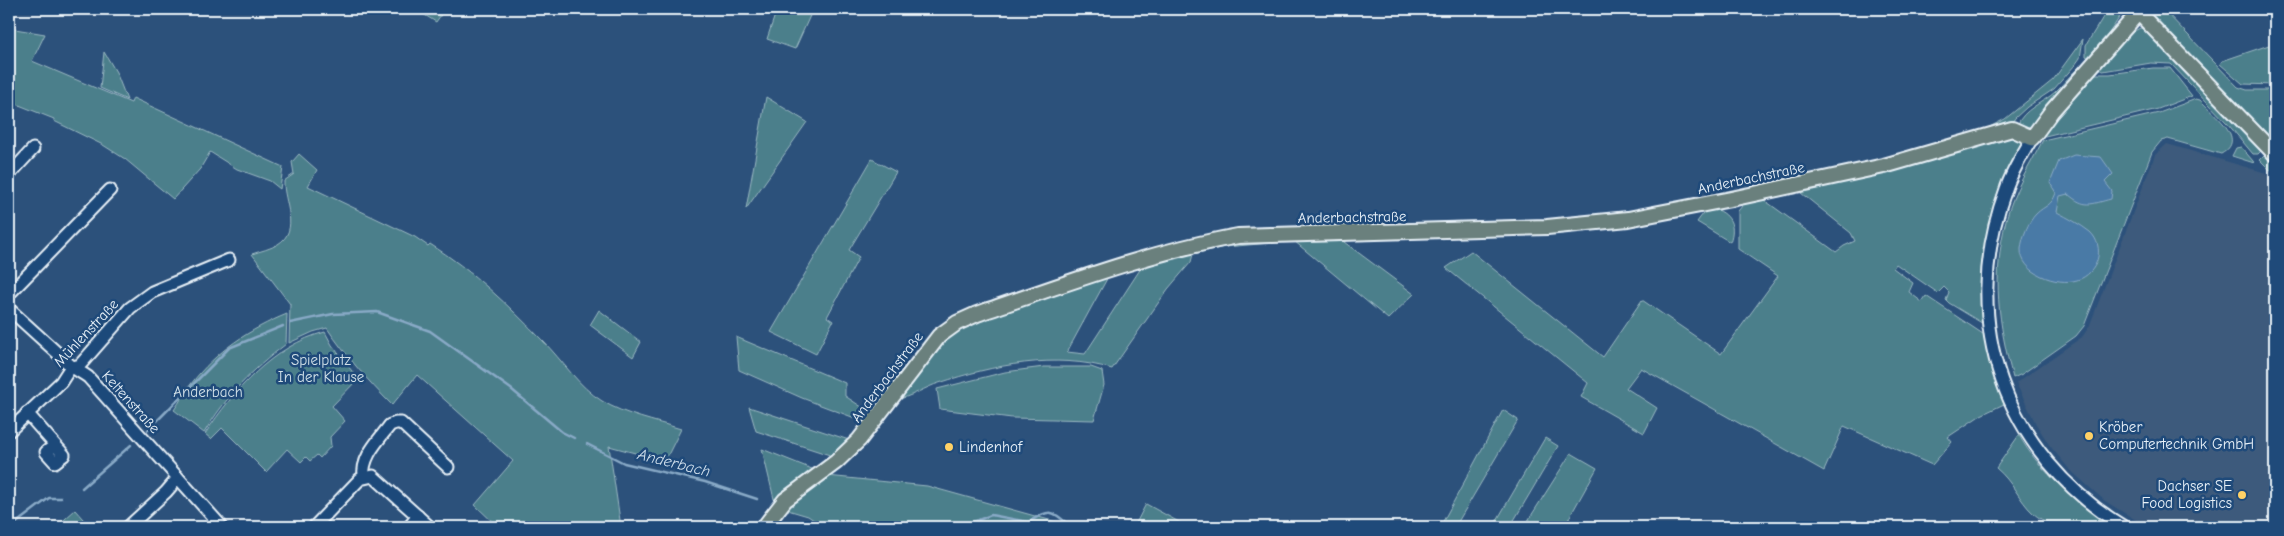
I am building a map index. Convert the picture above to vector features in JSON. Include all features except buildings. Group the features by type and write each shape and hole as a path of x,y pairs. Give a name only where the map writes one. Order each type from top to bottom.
{"main road":[{"path":"2032,138 2050,112 2137,10 2275,154"},
{"name":"Anderbachstraße","path":"764,527 785,500 836,462 854,445 885,407 928,347 948,328 977,314 1129,264 1212,241 1238,236 1547,227 1628,219 1723,201 1884,166 1936,153 2002,131 2012,129 2032,138"}],"street":[{"path":"2032,138 2006,187 1998,213 1989,256 1987,305 1995,358 2012,407 2038,452 2074,490 2096,509 2124,527"},
{"path":"9,175 33,149"},
{"path":"9,294 110,190"},
{"name":"Mühlenstraße","path":"9,431 61,382 70,368 80,365 130,308 152,292 229,260"},
{"name":"Keltenstraße","path":"9,309 64,359 70,368 88,377 222,527"},
{"path":"27,413 55,445"},
{"path":"364,477 363,471 366,458 390,425 396,422 401,423 448,467"},
{"path":"314,527 364,477 373,476 430,527"},
{"path":"131,526 178,478"},
{"path":"409,527 418,516"}],"shaded area":[{"path":"2167,144 2263,172 2275,182 2275,527 2147,527 2105,501 2070,470 2050,446 2036,424 2016,383 2082,337 2089,327 2155,155"},
{"path":"2074,155 2101,157 2113,174 2105,182 2112,191 2111,199 2093,204 2079,202 2068,194 2060,196 2057,212 2090,232 2098,245 2098,252 2095,266 2084,277 2077,280 2060,281 2041,276 2033,271 2022,257 2021,249 2030,221 2054,198 2056,193 2050,183 2059,161"}],"green space":[{"path":"415,9 445,9 436,22"},
{"path":"777,9 813,9 795,49 767,39"},
{"path":"2108,9 2121,9 2121,15 2096,53 2090,58 2086,56 2086,45"},
{"path":"2144,9 2163,9 2238,87 2247,90 2275,90 2275,136 2271,138"},
{"path":"9,28 45,34 32,61 131,103 133,98 283,167 280,189 270,181 237,169 210,152 200,169 173,199 125,159 103,145 54,121 54,119 9,101"},
{"path":"2140,28 2146,30 2263,149 2258,154 2253,154 2227,123 2171,64 2151,63 2103,71 2099,68 2125,36"},
{"path":"2083,39 2080,58 2054,89 2027,107 2010,125 1968,138 2005,119 2053,80"},
{"path":"2275,43 2275,85 2243,84 2220,64 2222,61"},
{"path":"104,52 116,72 127,100 100,88"},
{"path":"2081,66 2081,69 2034,126 2023,128 2017,126 2024,115 2055,92"},
{"path":"2153,68 2170,68 2192,96 2158,109 2045,136 2040,134 2093,74 2110,74"},
{"path":"766,97 807,122 746,209"},
{"path":"2196,99 2200,100 2226,127 2231,141 2229,148 2221,154 2168,139 2161,141 2152,152 2084,326 2076,336 2022,374 2013,378 2001,319 1998,281 1999,261 2006,220 2013,199 2043,140 2159,113"},
{"path":"2008,134 2021,138 2023,142 2000,195 1985,325 1949,303 1946,300 1949,292 1944,287 1938,293 1896,264 1893,268 1913,283 1909,292 1922,302 1926,296 1986,336 1996,382 2004,404 1981,415 1948,437 1952,442 1932,465 1844,426 1824,471 1641,368 1626,388 1657,408 1644,433 1581,397 1588,383 1446,268 1471,251 1603,357 1642,300 1721,354 1778,276 1738,249 1738,211 1747,200 1760,197 1836,252 1855,241 1851,233 1796,189"},
{"path":"2241,147 2254,163 2232,156 2236,148"},
{"path":"2267,153 2275,161 2275,175 2260,160"},
{"path":"299,154 317,170 308,186 415,237 428,246 430,244 446,254 490,289 550,348 578,381 602,401 620,410 681,429 665,461 609,446 621,527 498,527 475,505 513,461 417,375 392,405 374,387 327,328 289,343 290,304 252,254 278,244 289,231 290,223 284,181 294,174 292,162"},
{"path":"872,159 896,172 849,250 859,257 827,317 833,321 816,354 771,332"},
{"path":"1708,207 1721,211 1729,219 1732,229 1730,242 1697,222"},
{"path":"1343,237 1344,242 1414,294 1388,319 1294,241 1225,247 1193,254 1191,262 1168,289 1112,369 1069,361 1047,361 1003,366 934,385 897,399 930,349 960,324 1109,275 1067,352 1085,354 1143,265 1232,241"},
{"path":"599,310 641,342 633,357 590,325"},
{"name":"Anderbach","path":"287,314 286,344 240,384 204,433 174,410 189,387 211,361 234,342"},
{"name":"Spielplatz In der Klause","path":"325,332 332,345 358,379 332,406 345,421 330,437 331,446 320,458 317,455 310,461 306,457 301,462 287,449 266,472 222,428 211,439 205,434 228,402 256,372 289,347 306,338"},
{"path":"736,337 845,383 845,396 874,415 868,423 802,398 739,370"},
{"path":"1044,367 1091,367 1102,371 1104,385 1094,420 1012,418 940,409 937,389 1005,372"},
{"path":"749,407 852,441 836,457 756,431"},
{"path":"1503,410 1518,420 1455,527 1440,527"},
{"path":"2019,435 2037,462 2061,487 2088,509 2115,527 2072,528 2051,524 2033,513 2007,479 1996,468"},
{"path":"1545,438 1558,446 1510,527 1493,527"},
{"path":"762,449 817,471 778,501 774,499"},
{"path":"1571,453 1597,468 1564,527 1524,527"},
{"path":"827,476 927,486 1060,523 1067,527 824,527 808,516 781,508"},
{"path":"1146,504 1188,527 1134,527"},
{"path":"75,510 90,527 56,527"}],"waterway":[{"name":"Anderbach","path":"290,323 333,314 377,312 430,331 511,389 562,432 574,438"},
{"name":"Anderbach","path":"148,430 229,348 283,326"},
{"name":"Anderbach","path":"587,444 624,463 705,482 757,499"},
{"name":"Anderbach","path":"82,488 131,445"},
{"name":"Anderbach","path":"11,527 49,498 61,498"},
{"name":"Anderbach","path":"961,527 991,515 1028,522 1047,513 1054,514 1071,527"}],"place":[{"name":"Kröber Computertechnik GmbH","path":"2089,436"},
{"name":"Lindenhof","path":"949,447"},
{"name":"Dachser SE Food Logistics","path":"2242,495"}]}
